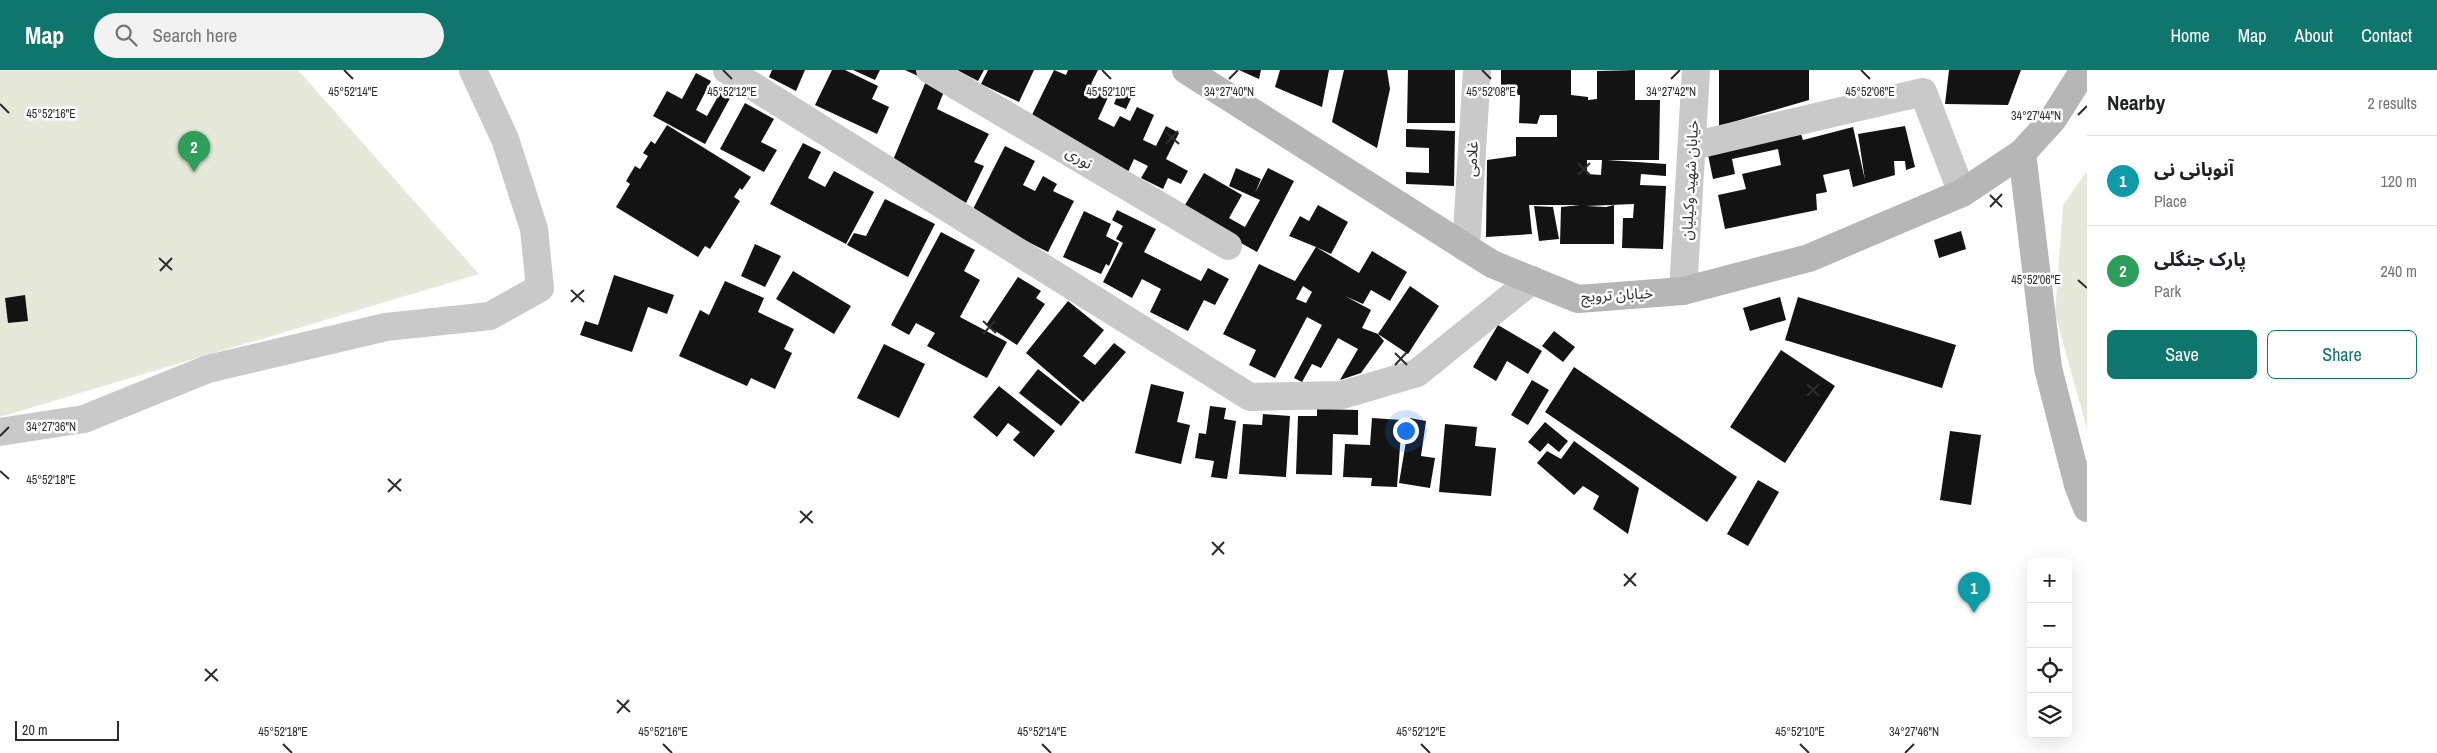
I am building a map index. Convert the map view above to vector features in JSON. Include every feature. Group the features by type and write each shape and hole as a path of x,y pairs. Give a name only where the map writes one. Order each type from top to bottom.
{"street":[{"path":"0,432 84,419 208,369 245,360 386,327 490,316 540,288 534,229 505,139 473,70"},
{"path":"727,70 1250,397 1342,395 1418,374 1532,280"},
{"name":"نوری","path":"930,70 1228,246"},
{"name":"خیابان ترویج","path":"1186,70 1492,264 1578,298 1684,291 1809,258 1962,193 2022,153 2053,119 2081,78"},
{"name":"غلامی","path":"1466,248 1477,70"},
{"name":"خیابان شهید وکیلیان","path":"1684,291 1696,70"},
{"path":"1692,146 1924,81 1962,193"},
{"path":"2022,153 2048,368 2078,485 2087,508"}],"shaded area":[{"path":"0,70 298,70 479,274 0,417"},
{"path":"2087,171 2087,429 2055,314 2063,205"}],"building":[{"path":"772,70 805,70 796,91 769,77"},
{"path":"832,70 845,70 878,86 872,99 889,107 877,134 815,105"},
{"path":"853,70 880,70 875,80"},
{"path":"905,70 920,70 918,76"},
{"path":"957,70 984,70 978,81"},
{"path":"988,70 1034,70 1019,102 981,84"},
{"path":"1054,70 1066,75 1068,70 1098,70 1091,84 1110,93 1098,119 1114,127 1120,116 1130,121 1137,107 1154,115 1143,140 1156,146 1166,126 1179,133 1166,159 1188,171 1181,184 1168,178 1163,189 1141,178 1148,166 1134,159 1128,172 1028,123"},
{"path":"1239,70 1261,70 1259,79"},
{"path":"1280,70 1329,70 1322,107 1275,87"},
{"path":"1344,70 1387,70 1390,89 1377,148 1332,122"},
{"path":"1408,70 1455,70 1455,123 1407,123"},
{"path":"1501,70 1571,70 1571,95 1588,97 1588,100 1597,99 1597,71 1635,70 1635,100 1660,100 1659,160 1607,160 1666,164 1666,176 1641,174 1640,185 1666,186 1663,249 1622,248 1623,218 1633,218 1634,204 1586,206 1606,207 1614,205 1614,244 1560,244 1561,207 1580,205 1529,205 1532,234 1486,237 1487,160 1516,156 1516,137 1557,137 1557,115 1540,115 1537,124 1519,123 1520,95 1501,95","holes":["1587,160 1602,160 1601,175 1587,174"]},
{"path":"1719,70 1809,70 1809,100 1719,126"},
{"path":"1949,70 2021,70 2008,105 1945,104"},
{"path":"696,73 711,81 696,110 707,116 725,84 735,89 705,144 653,116 667,91 682,99"},
{"path":"927,79 945,89 937,109 989,134 974,162 984,166 966,203 893,160"},
{"path":"1120,88 1133,94 1126,109 1114,104"},
{"path":"745,103 774,119 761,142 777,150 764,172 720,149"},
{"path":"667,125 751,177 742,190 740,188 734,197 740,201 710,249 705,246 698,257 616,207 630,184 626,181 635,166 640,169 648,156 643,153 651,141 655,144"},
{"path":"1905,126 1915,167 1906,170 1905,161 1894,161 1895,175 1853,187 1849,169 1823,175 1827,192 1816,194 1817,210 1725,229 1718,195 1746,189 1742,174 1781,165 1778,149 1732,159 1735,174 1713,179 1707,150 1800,131 1803,140 1853,127 1865,180 1858,134"},
{"path":"1406,129 1455,131 1454,186 1406,184 1406,172 1429,173 1429,148 1406,147"},
{"path":"803,143 821,152 808,178 825,187 834,171 874,192 846,244 770,204"},
{"path":"1005,146 1035,161 1023,185 1035,191 1043,176 1057,184 1053,191 1074,201 1048,252 971,213"},
{"path":"1236,168 1261,179 1255,193 1268,168 1294,181 1257,252 1182,210 1204,173 1242,195 1229,218 1245,227 1260,200 1229,186"},
{"path":"885,199 935,224 908,277 847,245 854,233 866,236"},
{"path":"1318,205 1348,222 1331,254 1289,236 1300,216 1309,221"},
{"path":"1534,206 1553,207 1559,239 1539,241"},
{"path":"1117,210 1156,229 1144,252 1201,281 1208,268 1229,279 1215,305 1204,300 1188,331 1150,312 1161,289 1142,279 1132,298 1103,282 1123,243 1116,239 1123,226 1112,220"},
{"path":"1084,211 1111,224 1106,236 1119,243 1109,266 1106,264 1101,274 1063,257"},
{"path":"1961,231 1966,249 1939,258 1934,240"},
{"path":"941,232 975,250 964,271 980,280 960,317 1007,342 987,378 927,346 935,333 916,323 909,335 891,325"},
{"path":"755,244 781,256 765,287 741,276"},
{"path":"1316,247 1359,273 1372,251 1407,272 1390,301 1371,290 1363,304 1345,296 1371,310 1362,328 1378,334 1384,341 1361,373 1340,380 1358,349 1338,338 1321,368 1312,364 1302,382 1294,378 1322,325 1307,317 1275,378 1249,365 1256,350 1223,334 1259,264 1295,281","holes":["1303,286 1312,292 1306,303 1296,299"]},
{"path":"793,271 851,306 834,334 776,299"},
{"path":"614,275 674,295 667,314 648,307 632,352 580,335 585,321 598,325"},
{"path":"1018,277 1041,291 1036,298 1045,304 1017,345 986,325"},
{"path":"725,281 764,298 758,312 794,329 784,349 792,353 775,389 751,378 747,386 679,356 700,310 709,315"},
{"path":"1410,286 1439,306 1408,354 1378,334"},
{"path":"25,295 28,321 8,323 5,298"},
{"path":"1780,297 1786,320 1750,331 1743,308"},
{"path":"1798,297 1956,345 1942,388 1785,340"},
{"path":"1068,301 1104,330 1083,356 1095,365 1114,343 1126,352 1083,402 1026,353"},
{"path":"1498,325 1542,351 1528,374 1507,361 1496,381 1473,367"},
{"path":"1554,331 1575,347 1563,362 1542,346"},
{"path":"884,344 925,364 899,418 857,398"},
{"path":"1781,350 1835,386 1785,463 1730,427"},
{"path":"1574,367 1737,477 1707,522 1545,412"},
{"path":"1038,369 1080,402 1061,426 1019,393"},
{"path":"1532,380 1549,390 1528,425 1511,415"},
{"path":"1151,384 1184,392 1177,422 1190,425 1181,464 1135,453"},
{"path":"999,386 1055,431 1034,457 1013,440 1020,432 1008,423 997,437 973,417"},
{"path":"1210,406 1226,408 1224,419 1236,421 1227,479 1211,477 1214,461 1195,458 1199,433 1206,434"},
{"path":"1317,409 1358,410 1358,435 1333,434 1332,475 1296,474 1298,416 1317,416"},
{"path":"1263,414 1290,416 1286,477 1239,474 1243,424 1262,425"},
{"path":"1372,418 1402,420 1397,487 1371,486 1372,478 1343,477 1345,444 1370,445"},
{"path":"1410,418 1426,421 1421,456 1435,458 1430,488 1399,483"},
{"path":"1545,422 1568,441 1559,452 1548,443 1540,452 1528,442"},
{"path":"1445,424 1477,427 1475,446 1496,448 1491,496 1439,492"},
{"path":"1950,431 1981,435 1971,505 1940,500"},
{"path":"1574,441 1639,488 1628,534 1593,509 1599,496 1583,486 1574,495 1537,463 1547,451 1561,459"},
{"path":"1758,480 1779,492 1748,546 1727,534"}],"place":[{"name":"پارک جنگلی","path":"194,172"},
{"name":"آنوبانی نی","path":"1974,613"}]}
